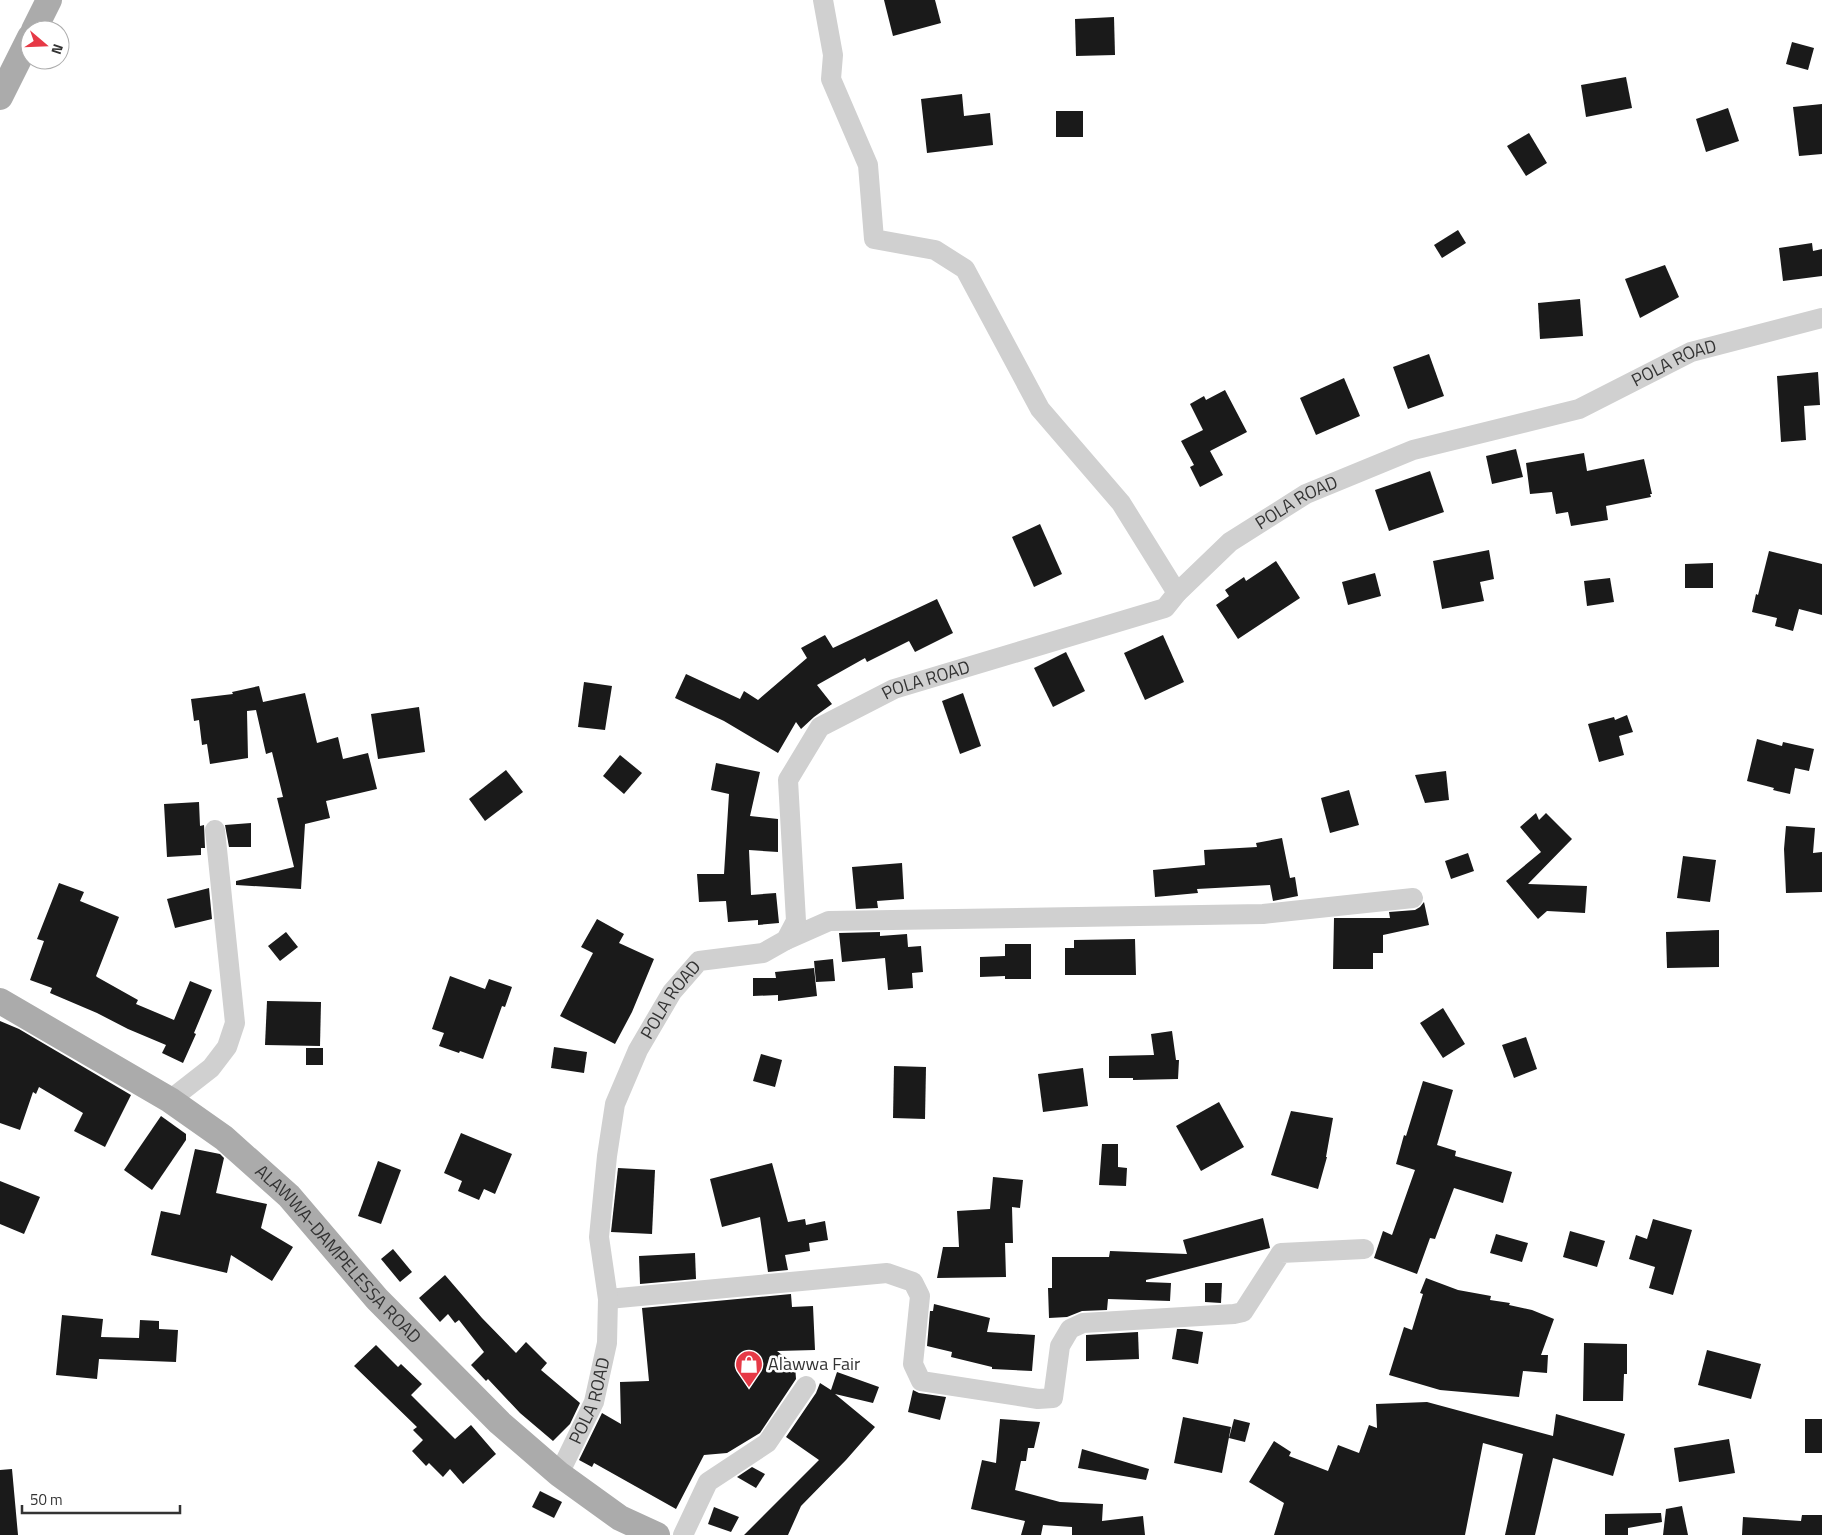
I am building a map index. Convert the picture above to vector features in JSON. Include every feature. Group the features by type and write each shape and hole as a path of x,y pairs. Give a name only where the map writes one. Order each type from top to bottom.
{"main road":[{"path":"39,20 49,0"},
{"path":"0,97 20,57"},
{"name":"ALAWWA-DAMPELESSA ROAD","path":"0,1002 170,1100 224,1138 289,1196 377,1299 500,1423 558,1474 620,1518 656,1535"}],"street":[{"path":"823,0 833,55 831,79 868,165 874,239 935,250 966,269 1040,409 1121,503 1177,593"},
{"name":"POLA ROAD","path":"558,1474 594,1402 607,1343 608,1299 599,1237 607,1156 615,1104 638,1050 672,992 699,961 764,953 786,940 796,921 788,780 820,726 894,689 1165,608 1177,593 1230,542 1306,494 1413,450 1580,409 1691,352 1822,318"},
{"path":"170,1100 211,1068 227,1047 235,1023 215,830"},
{"path":"786,940 830,921 1262,914 1413,898"},
{"path":"608,1299 887,1273 913,1282 920,1296 913,1364 921,1381 1038,1399 1053,1398 1060,1346 1070,1329 1083,1323 1244,1312 1281,1253 1364,1249"},
{"path":"683,1535 708,1482 767,1443 806,1386"}],"building":[{"path":"884,0 935,0 941,23 893,36"},
{"path":"1114,17 1115,55 1076,56 1075,19"},
{"path":"1792,42 1814,48 1808,70 1786,64"},
{"path":"1626,77 1632,108 1586,117 1581,85"},
{"path":"962,94 964,116 990,113 993,145 927,153 921,99"},
{"path":"1822,104 1822,154 1799,156 1793,107"},
{"path":"1728,108 1739,141 1706,152 1696,119"},
{"path":"1056,111 1083,111 1083,137 1056,137"},
{"path":"1529,133 1547,163 1526,176 1507,146"},
{"path":"1458,230 1466,243 1442,258 1434,245"},
{"path":"1812,243 1813,251 1822,249 1822,276 1783,281 1779,248"},
{"path":"1665,265 1679,297 1640,318 1625,279"},
{"path":"1580,299 1583,336 1540,339 1538,303"},
{"path":"1429,354 1444,396 1408,409 1393,367"},
{"path":"1818,372 1820,405 1804,406 1806,440 1781,442 1777,376"},
{"path":"1344,378 1360,416 1316,435 1300,398"},
{"path":"1225,390 1247,432 1210,451 1223,475 1200,487 1190,467 1194,465 1181,441 1203,430 1190,404 1204,396 1206,400"},
{"path":"1516,449 1523,477 1492,484 1486,456"},
{"path":"1584,453 1587,471 1644,459 1652,494 1650,494 1651,497 1606,506 1608,520 1571,526 1568,512 1556,514 1552,492 1530,494 1526,463"},
{"path":"1430,471 1444,512 1389,531 1375,490"},
{"path":"1040,524 1062,574 1034,587 1012,537"},
{"path":"1489,550 1494,579 1480,582 1484,601 1442,609 1433,561"},
{"path":"1769,551 1822,564 1822,615 1799,609 1793,631 1775,626 1777,618 1752,612"},
{"path":"1276,561 1300,598 1238,639 1216,605 1229,596 1225,590 1244,577 1246,581"},
{"path":"1713,563 1713,588 1685,588 1685,564"},
{"path":"1375,573 1381,596 1348,605 1342,582"},
{"path":"1610,578 1614,602 1587,606 1584,581"},
{"path":"937,599 953,633 915,652 909,641 867,662 865,658 817,685 832,704 801,729 796,722 778,753 724,721 675,698 686,674 740,699 744,691 758,700 807,658 801,648 825,635 833,648"},
{"path":"1163,635 1184,682 1145,700 1124,653"},
{"path":"1066,652 1085,691 1053,707 1034,668"},
{"path":"584,682 612,686 605,730 578,727"},
{"path":"259,686 263,702 305,693 317,743 338,737 343,759 368,753 377,789 326,801 330,818 305,824 301,889 236,885 236,881 294,867 277,798 283,797 272,752 266,754 256,710 247,711 248,758 210,764 207,744 202,745 199,720 194,721 191,699 233,694 232,692"},
{"path":"963,693 981,746 960,754 942,701"},
{"path":"419,707 425,752 378,759 371,714"},
{"path":"1627,715 1633,732 1619,736 1624,755 1599,762 1588,724 1614,717 1615,720"},
{"path":"1757,739 1782,746 1783,742 1814,749 1809,771 1795,768 1790,794 1747,781"},
{"path":"620,755 642,773 624,794 603,776"},
{"path":"716,763 760,772 750,816 778,819 778,852 749,850 751,895 776,893 779,923 758,925 758,920 728,922 726,901 699,902 697,874 724,874 729,794 711,790"},
{"path":"506,770 523,792 485,821 469,799"},
{"path":"1446,771 1449,800 1425,803 1415,775"},
{"path":"1349,790 1359,825 1330,833 1321,798"},
{"path":"199,802 200,826 204,825 205,848 201,848 201,855 167,857 164,804"},
{"path":"1536,813 1539,820 1546,813 1572,839 1528,884 1587,886 1585,913 1547,911 1538,919 1506,881 1541,852 1520,827"},
{"path":"251,823 251,847 229,847 225,825"},
{"path":"1786,826 1815,828 1813,853 1822,852 1822,892 1786,893 1784,849"},
{"path":"1282,838 1290,878 1295,877 1298,896 1273,901 1270,885 1197,889 1198,893 1155,897 1153,870 1205,865 1204,850 1257,847 1256,843"},
{"path":"1468,853 1474,871 1451,879 1445,861"},
{"path":"1683,856 1716,860 1710,902 1677,898"},
{"path":"902,863 904,899 877,901 878,908 856,909 852,867"},
{"path":"59,883 84,892 80,901 119,917 97,977 138,1000 136,1004 174,1020 190,981 212,990 183,1063 162,1053 166,1045 50,993 52,988 30,980 44,941 37,939"},
{"path":"209,888 212,919 175,928 167,899"},
{"path":"1424,902 1429,925 1383,935 1383,953 1373,953 1373,969 1333,969 1334,918 1390,918 1389,912 1415,910"},
{"path":"597,919 624,934 619,943 654,959 632,1012 615,1044 560,1016 593,953 581,947"},
{"path":"1719,930 1719,967 1667,968 1666,932"},
{"path":"286,932 298,947 280,961 268,946"},
{"path":"880,932 880,936 907,934 908,947 921,946 923,972 912,973 913,988 888,990 885,958 842,962 839,933"},
{"path":"1135,939 1136,975 1065,975 1065,948 1074,948 1074,940"},
{"path":"1005,944 1031,944 1031,979 1005,979 1005,976 980,977 980,957 1005,956"},
{"path":"833,959 835,981 816,982 814,961"},
{"path":"814,968 817,996 778,1001 778,995 753,996 753,978 776,978 775,972"},
{"path":"450,976 485,989 489,979 512,987 505,1007 502,1006 483,1059 439,1046 444,1033 432,1029"},
{"path":"267,1001 321,1002 320,1046 265,1045"},
{"path":"1443,1008 1465,1044 1443,1058 1420,1023"},
{"path":"0,1021 19,1029 131,1095 105,1147 74,1131 83,1113 39,1087 36,1094 33,1092 20,1130 0,1123"},
{"path":"1172,1031 1176,1060 1179,1060 1178,1079 1133,1080 1133,1078 1109,1078 1109,1056 1154,1055 1151,1034"},
{"path":"1526,1037 1537,1069 1514,1078 1502,1045"},
{"path":"554,1047 587,1052 584,1073 551,1068"},
{"path":"306,1048 323,1048 323,1065 306,1065"},
{"path":"761,1054 782,1060 775,1087 753,1081"},
{"path":"894,1066 926,1067 925,1119 893,1118"},
{"path":"1083,1068 1088,1106 1043,1112 1038,1074"},
{"path":"1423,1081 1453,1090 1437,1145 1456,1151 1455,1156 1512,1172 1503,1203 1454,1188 1435,1239 1430,1238 1417,1274 1374,1258 1383,1231 1392,1235 1415,1170 1396,1164"},
{"path":"1219,1102 1244,1147 1201,1171 1176,1126"},
{"path":"1291,1111 1333,1118 1327,1157 1318,1189 1271,1175"},
{"path":"161,1116 186,1134 186,1140 152,1190 124,1170"},
{"path":"461,1133 512,1154 495,1194 484,1189 479,1200 458,1191 462,1181 444,1173"},
{"path":"1102,1144 1118,1144 1118,1167 1127,1168 1126,1186 1099,1185"},
{"path":"195,1149 220,1154 224,1158 216,1193 267,1204 261,1228 293,1247 272,1281 231,1255 227,1273 151,1255 161,1211 180,1215"},
{"path":"378,1161 401,1170 381,1224 358,1216"},
{"path":"772,1163 788,1222 805,1219 806,1225 825,1221 828,1240 809,1243 810,1251 785,1255 788,1270 768,1272 760,1217 722,1227 710,1179"},
{"path":"618,1168 655,1170 652,1234 611,1232"},
{"path":"993,1177 1023,1180 1020,1208 1012,1207 1013,1243 1005,1243 1006,1277 937,1278 943,1247 959,1247 957,1211 990,1209"},
{"path":"0,1181 40,1197 24,1234 0,1224"},
{"path":"1263,1218 1270,1248 1146,1280 1146,1282 1171,1283 1170,1301 1108,1299 1107,1310 1082,1311 1067,1317 1049,1318 1048,1288 1052,1288 1052,1257 1109,1257 1110,1251 1187,1254 1183,1240"},
{"path":"1653,1219 1692,1230 1673,1295 1649,1288 1655,1267 1629,1259 1636,1235 1647,1239"},
{"path":"1570,1231 1605,1241 1597,1267 1563,1257"},
{"path":"1496,1234 1528,1243 1522,1262 1490,1253"},
{"path":"393,1249 412,1272 400,1282 381,1259"},
{"path":"695,1253 696,1279 640,1284 639,1256"},
{"path":"445,1275 482,1318 516,1353 526,1342 547,1363 541,1370 580,1403 570,1424 553,1441 520,1413 488,1379 486,1381 471,1365 484,1352 459,1320 455,1323 448,1314 440,1322 419,1298"},
{"path":"1426,1278 1458,1290 1491,1296 1490,1300 1510,1303 1509,1305 1532,1310 1554,1319 1541,1355 1548,1355 1547,1373 1523,1371 1519,1397 1440,1390 1389,1375 1404,1327 1412,1330 1423,1294 1420,1293"},
{"path":"1205,1283 1222,1283 1221,1303 1205,1302"},
{"path":"791,1294 792,1307 813,1306 815,1350 777,1351 795,1365 796,1379 760,1433 727,1453 704,1455 676,1509 594,1463 592,1467 579,1460 602,1413 621,1424 620,1382 649,1381 642,1308"},
{"path":"934,1304 990,1318 987,1332 1035,1335 1032,1371 992,1369 992,1367 951,1357 952,1352 927,1346 930,1311 933,1311"},
{"path":"62,1315 103,1319 101,1337 139,1338 140,1320 159,1321 159,1329 178,1330 176,1362 99,1359 97,1379 56,1375"},
{"path":"1177,1329 1203,1332 1198,1364 1172,1359"},
{"path":"1138,1332 1139,1359 1086,1361 1086,1335"},
{"path":"1584,1343 1627,1344 1627,1374 1624,1374 1623,1401 1583,1401"},
{"path":"376,1345 398,1367 401,1364 422,1384 411,1395 455,1439 471,1425 496,1454 463,1484 450,1469 443,1477 429,1463 426,1466 412,1451 423,1440 413,1430 417,1427 354,1366"},
{"path":"1707,1350 1761,1364 1751,1399 1698,1385"},
{"path":"837,1372 879,1387 873,1403 835,1394 875,1427 801,1506 788,1535 744,1535 819,1460 786,1437 816,1393 820,1383 831,1390"},
{"path":"913,1390 919,1393 946,1397 940,1420 908,1412"},
{"path":"1427,1402 1553,1436 1556,1414 1625,1434 1613,1476 1553,1458 1535,1535 1505,1535 1523,1454 1483,1443 1465,1535 1274,1535 1284,1503 1249,1482 1274,1441 1291,1452 1289,1456 1328,1471 1338,1445 1359,1453 1369,1425 1377,1428 1376,1404"},
{"path":"1183,1417 1231,1427 1222,1473 1174,1463"},
{"path":"1000,1419 1040,1422 1034,1448 1028,1448 1026,1461 1021,1461 1015,1490 1060,1502 1103,1504 1102,1521 1143,1516 1145,1535 1072,1535 1072,1527 1043,1525 1041,1535 1021,1535 1025,1521 971,1509 982,1460 996,1463"},
{"path":"1234,1419 1250,1423 1245,1442 1229,1438"},
{"path":"1805,1419 1822,1419 1822,1453 1805,1453"},
{"path":"1729,1439 1735,1473 1679,1482 1674,1448"},
{"path":"1082,1449 1149,1469 1146,1480 1078,1468"},
{"path":"752,1467 765,1474 756,1488 737,1477"},
{"path":"12,1469 18,1535 0,1535 0,1470"},
{"path":"540,1491 562,1502 554,1518 532,1507"},
{"path":"1682,1506 1688,1535 1663,1535 1666,1509"},
{"path":"714,1507 739,1517 731,1532 708,1524"},
{"path":"1661,1513 1662,1522 1628,1528 1628,1535 1605,1535 1605,1514"},
{"path":"1802,1515 1822,1515 1822,1535 1742,1535 1743,1517 1801,1521"}],"place":[{"name":"Alawwa Fair","path":"749,1388"}]}
